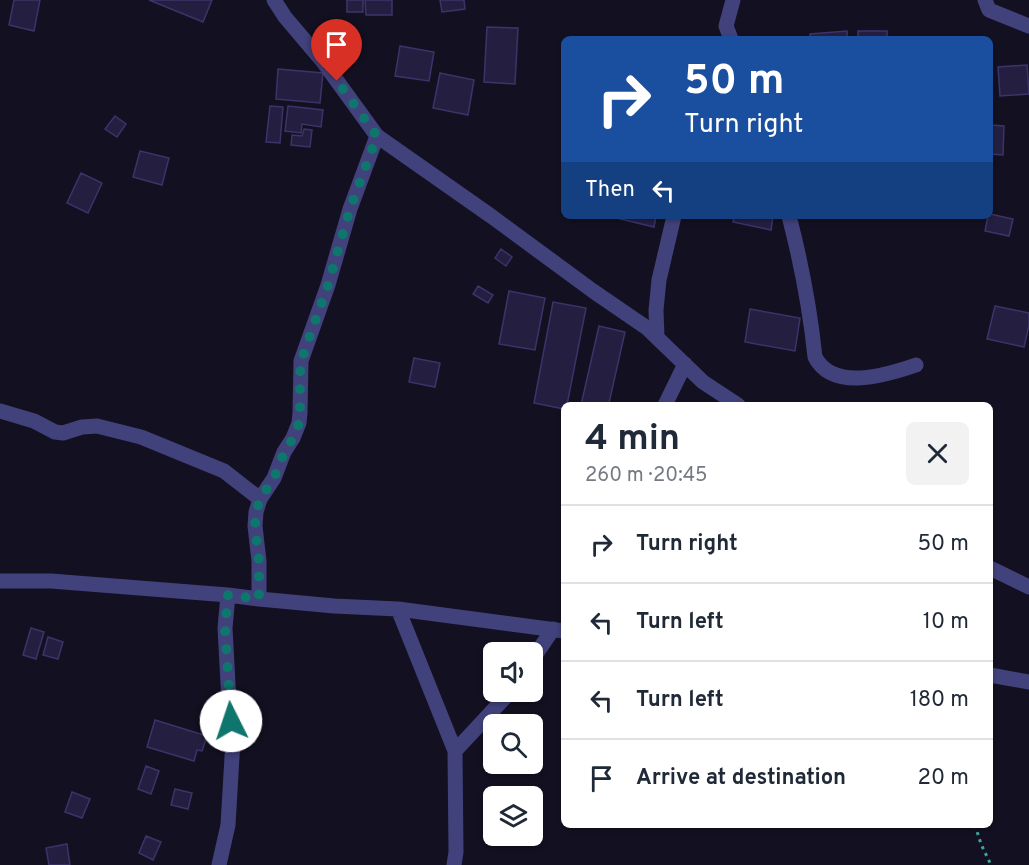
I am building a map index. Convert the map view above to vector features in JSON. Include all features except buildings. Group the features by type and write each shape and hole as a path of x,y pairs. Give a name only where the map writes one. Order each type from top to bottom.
{"street":[{"path":"274,0 285,17 324,63 377,136 647,328 702,382 733,402"},
{"path":"726,35 733,0"},
{"path":"985,0 989,10 1029,27"},
{"path":"259,599 256,512 260,499 274,478 299,423 301,361 328,285 350,209 377,136"},
{"path":"657,337 658,280 673,219"},
{"path":"790,219 808,304 815,357 819,364 825,370 842,378 891,373 916,365"},
{"path":"666,402 685,364"},
{"path":"0,411 34,421 55,432 63,433 82,427 97,426 141,437 225,471 260,499"},
{"path":"993,569 1029,587"},
{"path":"0,582 51,581 398,609 559,630"},
{"path":"219,865 228,825 233,740 225,628 228,595"},
{"path":"398,609 455,751 456,852 454,865"},
{"path":"543,648 559,630"},
{"path":"993,676 1029,682"},
{"path":"455,751 501,702"}],"path":[{"path":"976,828 991,865"}],"route":[{"path":"231,721 225,628 228,595 259,599 256,512 260,499 274,478 299,423 301,361 328,285 350,209 377,136 337,81"}]}
